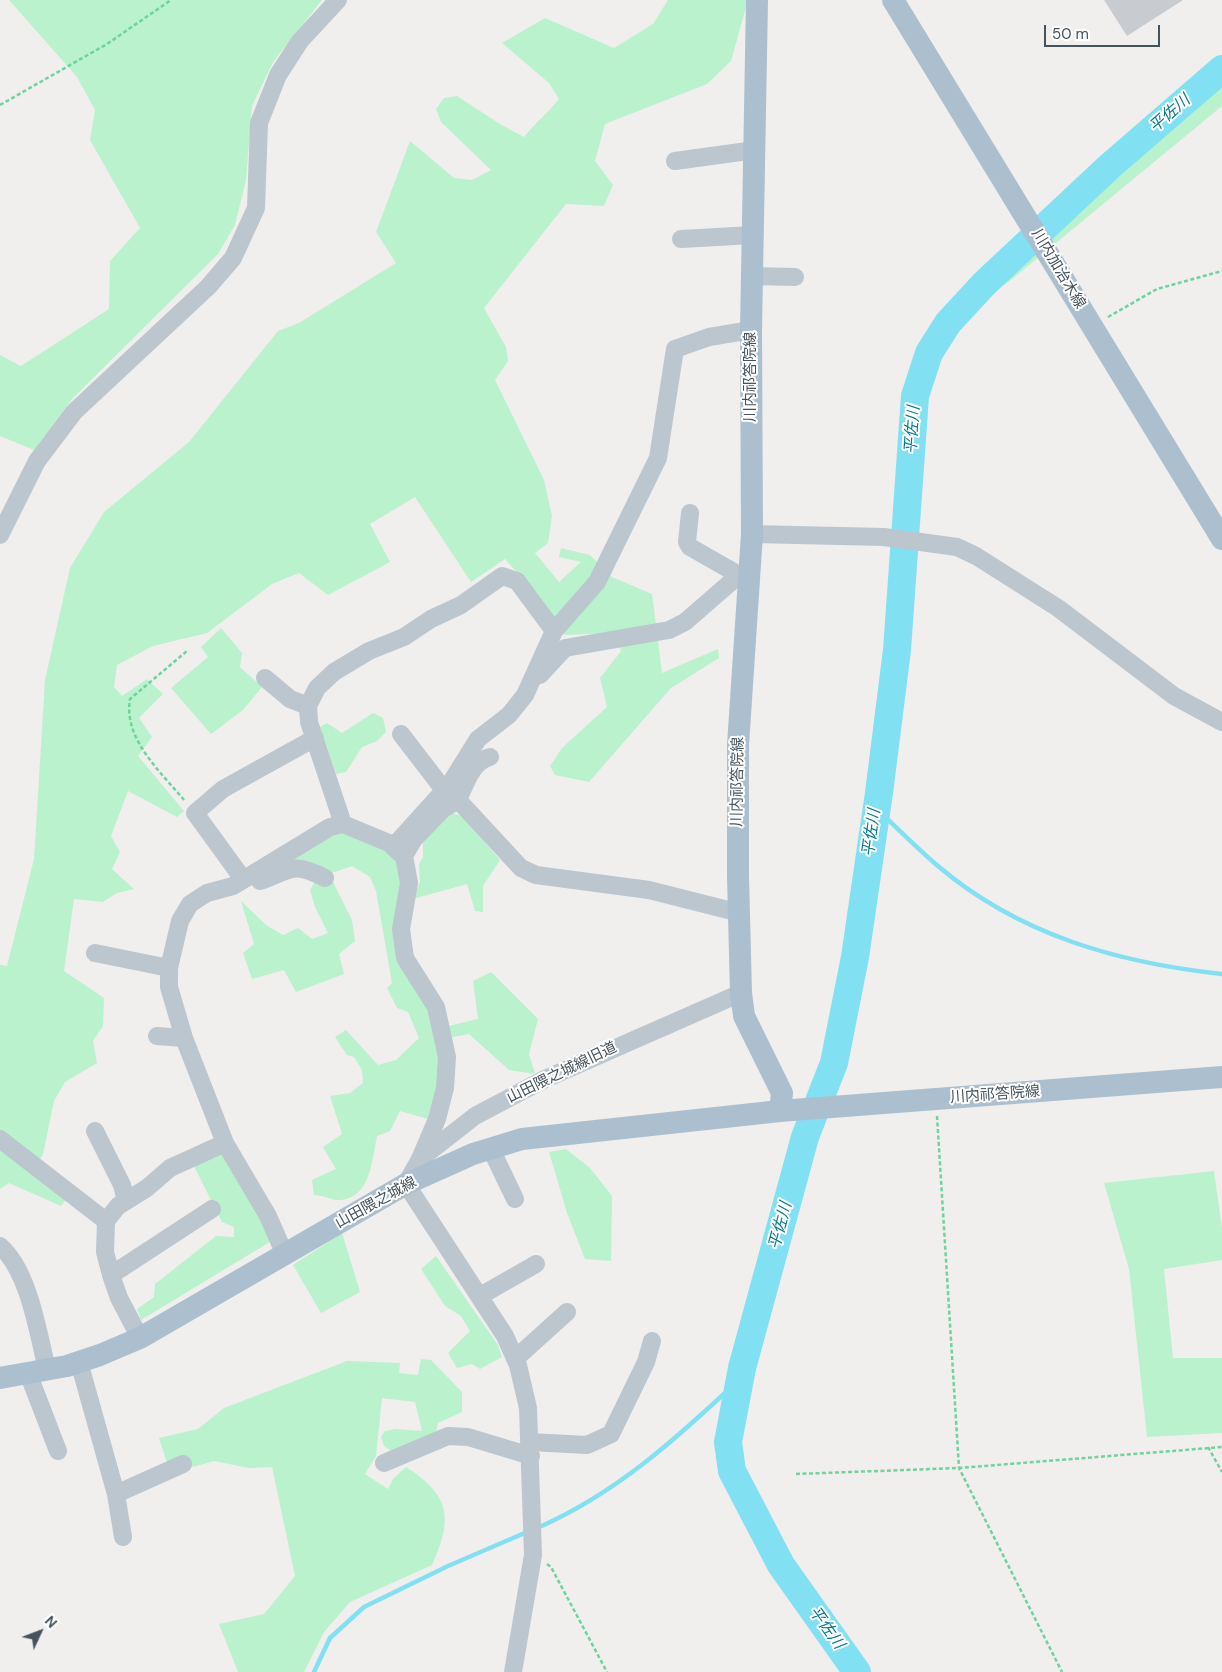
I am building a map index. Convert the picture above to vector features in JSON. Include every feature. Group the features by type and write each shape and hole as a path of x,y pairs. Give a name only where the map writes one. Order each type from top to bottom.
{"main road":[{"name":"川内祁答院線","path":"757,0 751,330 752,534 744,574 738,745 740,993 744,1016 789,1110 1222,1077"},
{"name":"川内加治木線","path":"893,0 1222,539"},
{"name":"山田隈之城線","path":"0,1378 79,1362 140,1338 406,1184 473,1154 522,1140 789,1110"}],"street":[{"path":"0,535 37,461 74,412 208,287 233,258 256,208 260,123 275,83 300,41 338,0"},
{"path":"675,161 754,150"},
{"path":"681,240 753,235"},
{"path":"752,276 795,277"},
{"path":"525,695 554,631 597,582 658,458 675,349 708,337 751,330"},
{"path":"399,852 443,809 478,739 509,715 548,665 565,648 669,630 685,622 744,574 690,547 687,542 690,513"},
{"path":"752,534 884,537 957,547 976,556 1058,608 1174,696 1222,722"},
{"path":"343,824 309,722 308,706 316,688 334,672 369,650 404,638 431,619 461,606 502,576 517,581 554,631"},
{"path":"265,678 290,699 308,706"},
{"path":"401,734 451,795 521,868 536,874 649,890 740,913"},
{"path":"315,738 223,789 195,813 248,877 260,882 280,871 296,868 311,870 325,878"},
{"path":"451,795 482,759 490,757"},
{"path":"284,1255 268,1216 225,1143 184,1038 169,987 169,968 180,921 190,904 207,893 233,886 330,827 343,824 399,852 409,883 401,929 405,958 436,1007 446,1058 445,1088 437,1119 420,1159"},
{"path":"279,858 280,845 310,825"},
{"path":"95,953 169,968"},
{"name":"山田隈之城線旧道","path":"406,1184 420,1159 476,1116 545,1079 740,993"},
{"path":"157,1036 184,1038"},
{"path":"95,1131 122,1184 126,1201"},
{"path":"0,1139 106,1221"},
{"path":"140,1338 118,1298 111,1275 105,1252 106,1221 118,1206 147,1188 170,1168 225,1143"},
{"path":"491,1149 515,1199"},
{"path":"406,1184 505,1336 515,1359 528,1408 533,1547 513,1672"},
{"path":"111,1275 212,1210"},
{"path":"0,1246 11,1256 28,1296 38,1371 58,1451"},
{"path":"480,1296 536,1264"},
{"path":"515,1359 567,1312"},
{"path":"384,1463 448,1436 468,1437 530,1449 587,1445 611,1434 646,1362 652,1341"},
{"path":"79,1362 116,1494 123,1538"},
{"path":"116,1494 183,1464"}],"path":[{"path":"0,105 107,44 171,0"},
{"path":"1093,326 1157,289 1222,271"},
{"path":"188,651 130,699 128,709 138,745 195,813"},
{"path":"936,1099 959,1468 1062,1672"},
{"path":"796,1474 959,1468 1222,1447"},
{"path":"1208,1448 1222,1472"},
{"path":"533,1547 551,1567 607,1672"}],"green space":[{"path":"9,0 322,0 273,62 252,106 246,180 235,225 218,254 72,399 34,450 0,436 0,355 21,366 109,309 110,261 140,228 90,140 95,110 77,77"},
{"path":"668,0 748,0 731,61 707,84 605,124 595,161 613,185 604,206 566,204 484,308 506,347 508,361 495,380 544,480 552,516 548,543 535,553 559,582 581,562 559,557 561,548 590,555 612,577 652,594 662,673 718,649 719,658 671,688 589,782 555,775 550,766 562,748 607,707 600,678 621,651 616,633 565,635 540,598 505,559 471,582 415,497 370,524 390,562 328,595 299,573 272,584 207,633 153,646 117,665 114,687 122,696 147,679 163,694 139,718 152,737 138,756 184,811 177,817 128,791 111,836 120,852 112,869 134,889 117,893 103,902 74,899 64,971 104,998 103,1026 93,1041 97,1063 65,1082 54,1101 43,1154 32,1174 67,1198 61,1206 9,1183 0,1189 0,965 7,966 34,859 45,680 70,568 104,512 189,442 278,331 299,323 396,263 376,232 410,141 454,178 472,180 491,170 441,122 436,109 444,98 457,96 524,137 559,99 549,83 502,43 545,18 614,48 653,24"},
{"path":"1222,79 1222,106 1011,280 995,291 1119,167"},
{"path":"221,628 242,653 240,667 262,687 243,710 211,734 171,688 208,657 201,647"},
{"path":"373,713 383,718 386,732 377,741 362,747 346,772 336,774 320,727 327,723 342,733"},
{"path":"452,813 462,816 500,860 483,886 483,912 475,911 467,884 413,899 420,882 419,864 423,857 423,840 438,822"},
{"path":"342,828 401,858 406,886 398,930 427,1003 442,1067 428,1119 400,1111 390,1131 377,1136 368,1176 359,1192 351,1197 338,1200 314,1195 312,1180 336,1169 323,1147 342,1134 330,1096 350,1093 363,1083 362,1070 354,1057 347,1055 335,1037 346,1030 378,1065 396,1060 419,1038 408,1012 397,1008 387,988 392,983 376,891 370,877 352,866 329,874 352,920 355,941 339,954 344,974 296,992 284,970 252,979 243,953 254,944 241,901 266,925 283,935 298,928 312,939 328,933 315,907 310,890 317,878 278,863"},
{"path":"491,972 538,1019 529,1054 535,1074 509,1070 469,1034 447,1038 444,1027 478,1019 473,981"},
{"path":"224,1148 273,1240 141,1320 137,1309 154,1297 155,1284 216,1236 234,1237 234,1227 222,1222 193,1164"},
{"path":"566,1149 590,1168 612,1196 611,1261 585,1259 567,1213 549,1152"},
{"path":"1214,1171 1222,1229 1222,1260 1164,1269 1173,1358 1222,1358 1222,1433 1147,1437 1129,1269 1104,1183"},
{"path":"342,1233 360,1292 321,1313 293,1265"},
{"path":"436,1256 498,1345 502,1357 480,1369 472,1364 457,1368 448,1353 470,1331 461,1316 445,1306 421,1269"},
{"path":"421,1359 431,1360 462,1392 462,1412 438,1423 435,1436 391,1451 384,1446 381,1437 385,1431 395,1429 422,1431 415,1402 382,1398 376,1456 365,1474 388,1489 393,1479 406,1467 432,1488 440,1499 445,1521 439,1549 432,1565 350,1602 324,1632 304,1672 238,1672 219,1624 264,1614 295,1576 272,1467 249,1468 214,1461 193,1467 187,1456 167,1463 159,1438 198,1429 224,1408 347,1361 400,1363 399,1373 418,1375"}],"building":[{"path":"1104,0 1183,0 1127,36"}],"waterway":[{"name":"平佐川","path":"857,1672 781,1565 732,1471 728,1442 742,1368 805,1137 834,1063 855,957 879,793 897,650 915,396 929,353 948,323 984,284 1110,166 1222,69"},
{"path":"877,809 930,859 969,890 1036,928 1108,953 1146,962 1222,974"},
{"path":"537,1528 593,1499 620,1481 669,1443 740,1379"},
{"path":"314,1672 330,1638 364,1607 448,1566 527,1532"}]}
